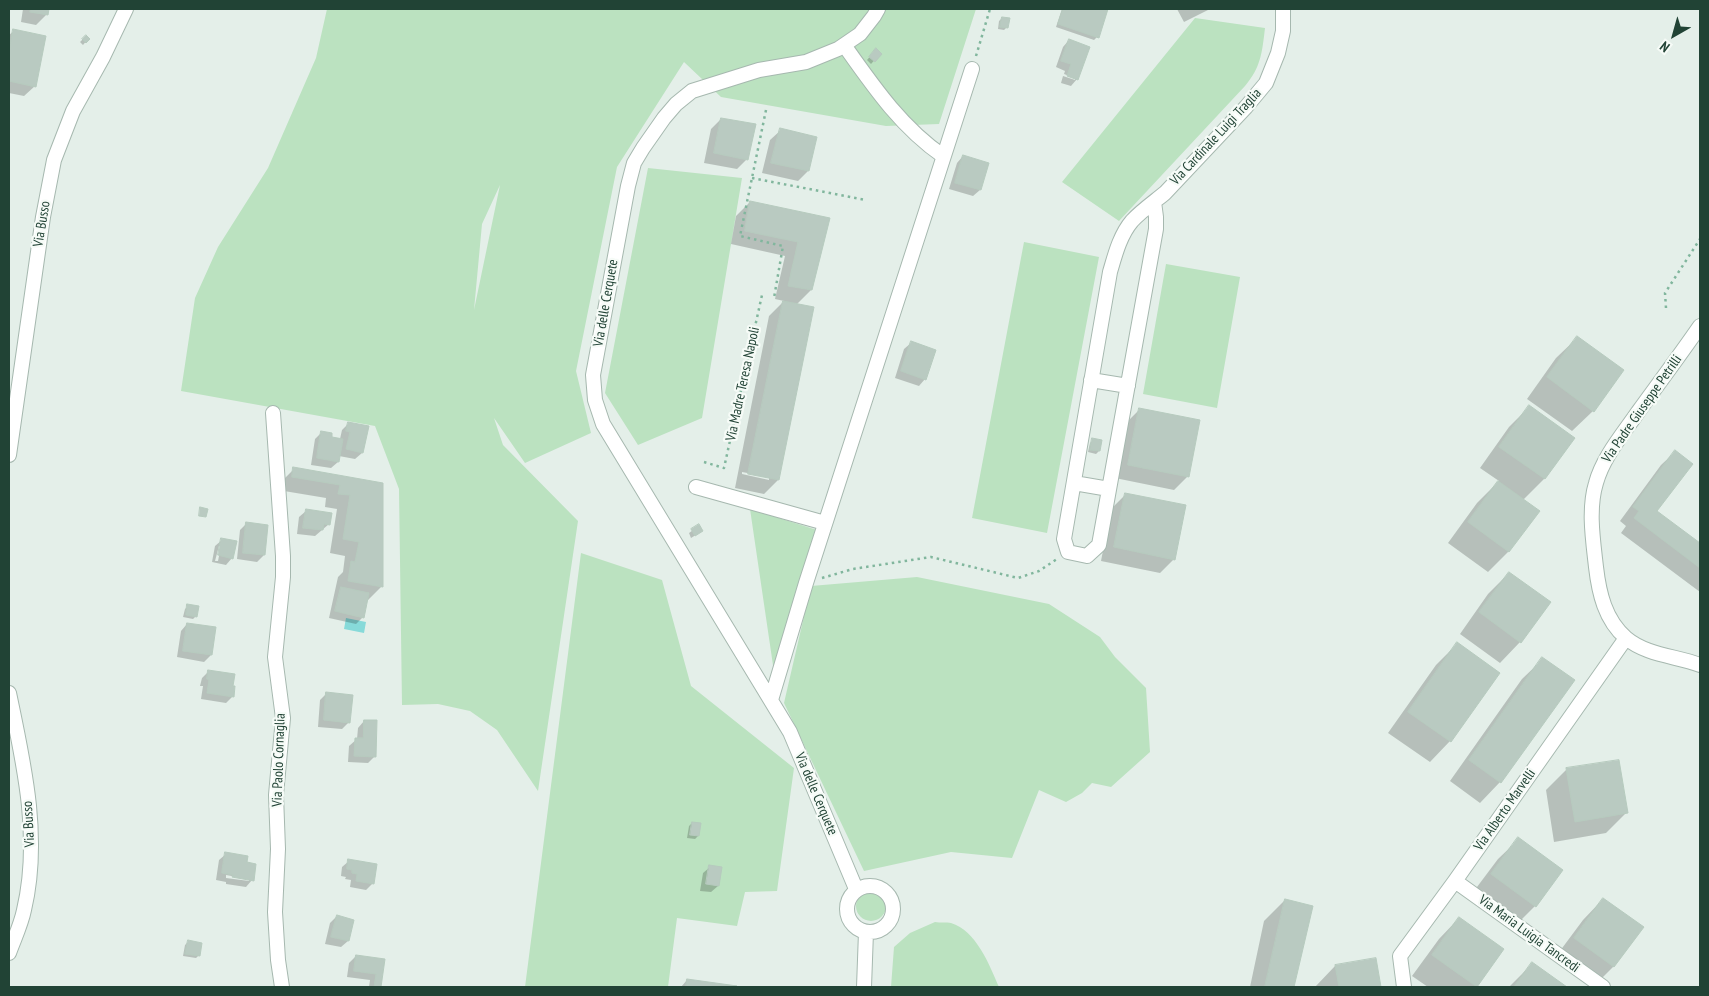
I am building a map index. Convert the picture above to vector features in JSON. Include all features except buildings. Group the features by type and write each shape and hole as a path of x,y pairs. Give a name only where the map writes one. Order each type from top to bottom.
{"street":[{"name":"Via Busso","path":"9,455 42,217 54,160 73,111 105,53 126,9"},
{"name":"Via delle Cerquete","path":"856,889 790,732 603,424 595,400 593,375 619,231 634,163 664,118 676,104 692,92 759,70 806,62 844,45 860,34 878,9"},
{"name":"Via Cardinale Luigi Traglia","path":"1068,552 1064,539 1110,272 1118,247 1131,222 1165,193 1266,83 1280,46 1283,31 1283,9"},
{"path":"844,45 882,100 923,142 943,156"},
{"path":"771,700 825,523 972,69"},
{"path":"1068,552 1087,556 1099,545 1156,230 1154,202"},
{"name":"Via Padre Giuseppe Petrilli","path":"1626,638 1613,624 1605,609 1598,588 1592,501 1596,484 1602,468 1620,437 1700,326"},
{"path":"1091,380 1128,386"},
{"name":"Via Paolo Cornaglia","path":"273,413 283,556 283,577 274,657 282,718 276,795 278,849 275,912 282,987"},
{"path":"1074,483 1109,490"},
{"path":"696,487 825,523"},
{"path":"1626,638 1643,649 1700,665"},
{"name":"Via Alberto Marvelli","path":"1404,987 1400,956 1626,638"},
{"name":"Via Busso","path":"9,697 23,769 32,830 26,902 9,953"},
{"name":"Via Maria Luigia Tancredi","path":"1455,881 1603,987"},
{"path":"874,885 883,889 889,895 893,904 893,913 890,922 883,928 875,932 866,932 857,929 850,922 846,904 856,889 874,885"},
{"path":"864,987 866,932"}],"path":[{"path":"972,69 990,9"},
{"path":"766,110 740,236 783,246 774,298"},
{"path":"752,178 866,200"},
{"path":"1666,308 1665,292 1700,239"},
{"name":"Via Madre Teresa Napoli","path":"704,462 724,468 762,296"},
{"path":"806,583 852,569 931,557 1018,578 1039,571 1068,552"}],"green space":[{"path":"327,9 976,9 939,124 886,126 721,97 684,62 617,167 576,371 591,433 525,463 494,418 503,445 578,521 538,791 497,730 470,711 438,704 402,705 399,489 375,426 181,391 195,298 218,247 268,168 316,58","holes":["500,185 474,310 482,224"]},
{"path":"1195,18 1265,28 1258,66 1245,86 1119,221 1062,182"},
{"path":"648,168 742,178 702,418 638,445 605,393"},
{"path":"1024,242 1099,257 1047,533 972,518"},
{"path":"1166,264 1240,277 1217,408 1143,394"},
{"path":"750,509 817,530 774,672"},
{"path":"581,553 662,580 691,686 794,768 777,891 745,892 737,926 677,918 668,987 525,987"},
{"path":"917,577 1049,604 1100,637 1115,657 1146,688 1150,752 1111,787 1092,783 1082,793 1066,802 1039,790 1012,858 951,852 864,871 784,703 811,586"},
{"path":"871,891 882,895 886,906 882,917 871,921 860,917 856,906 860,895"},
{"path":"935,922 951,923 968,933 981,950 999,987 891,987 894,947 910,933"}],"water":[{"path":"346,618 366,622 364,633 344,629"}]}
